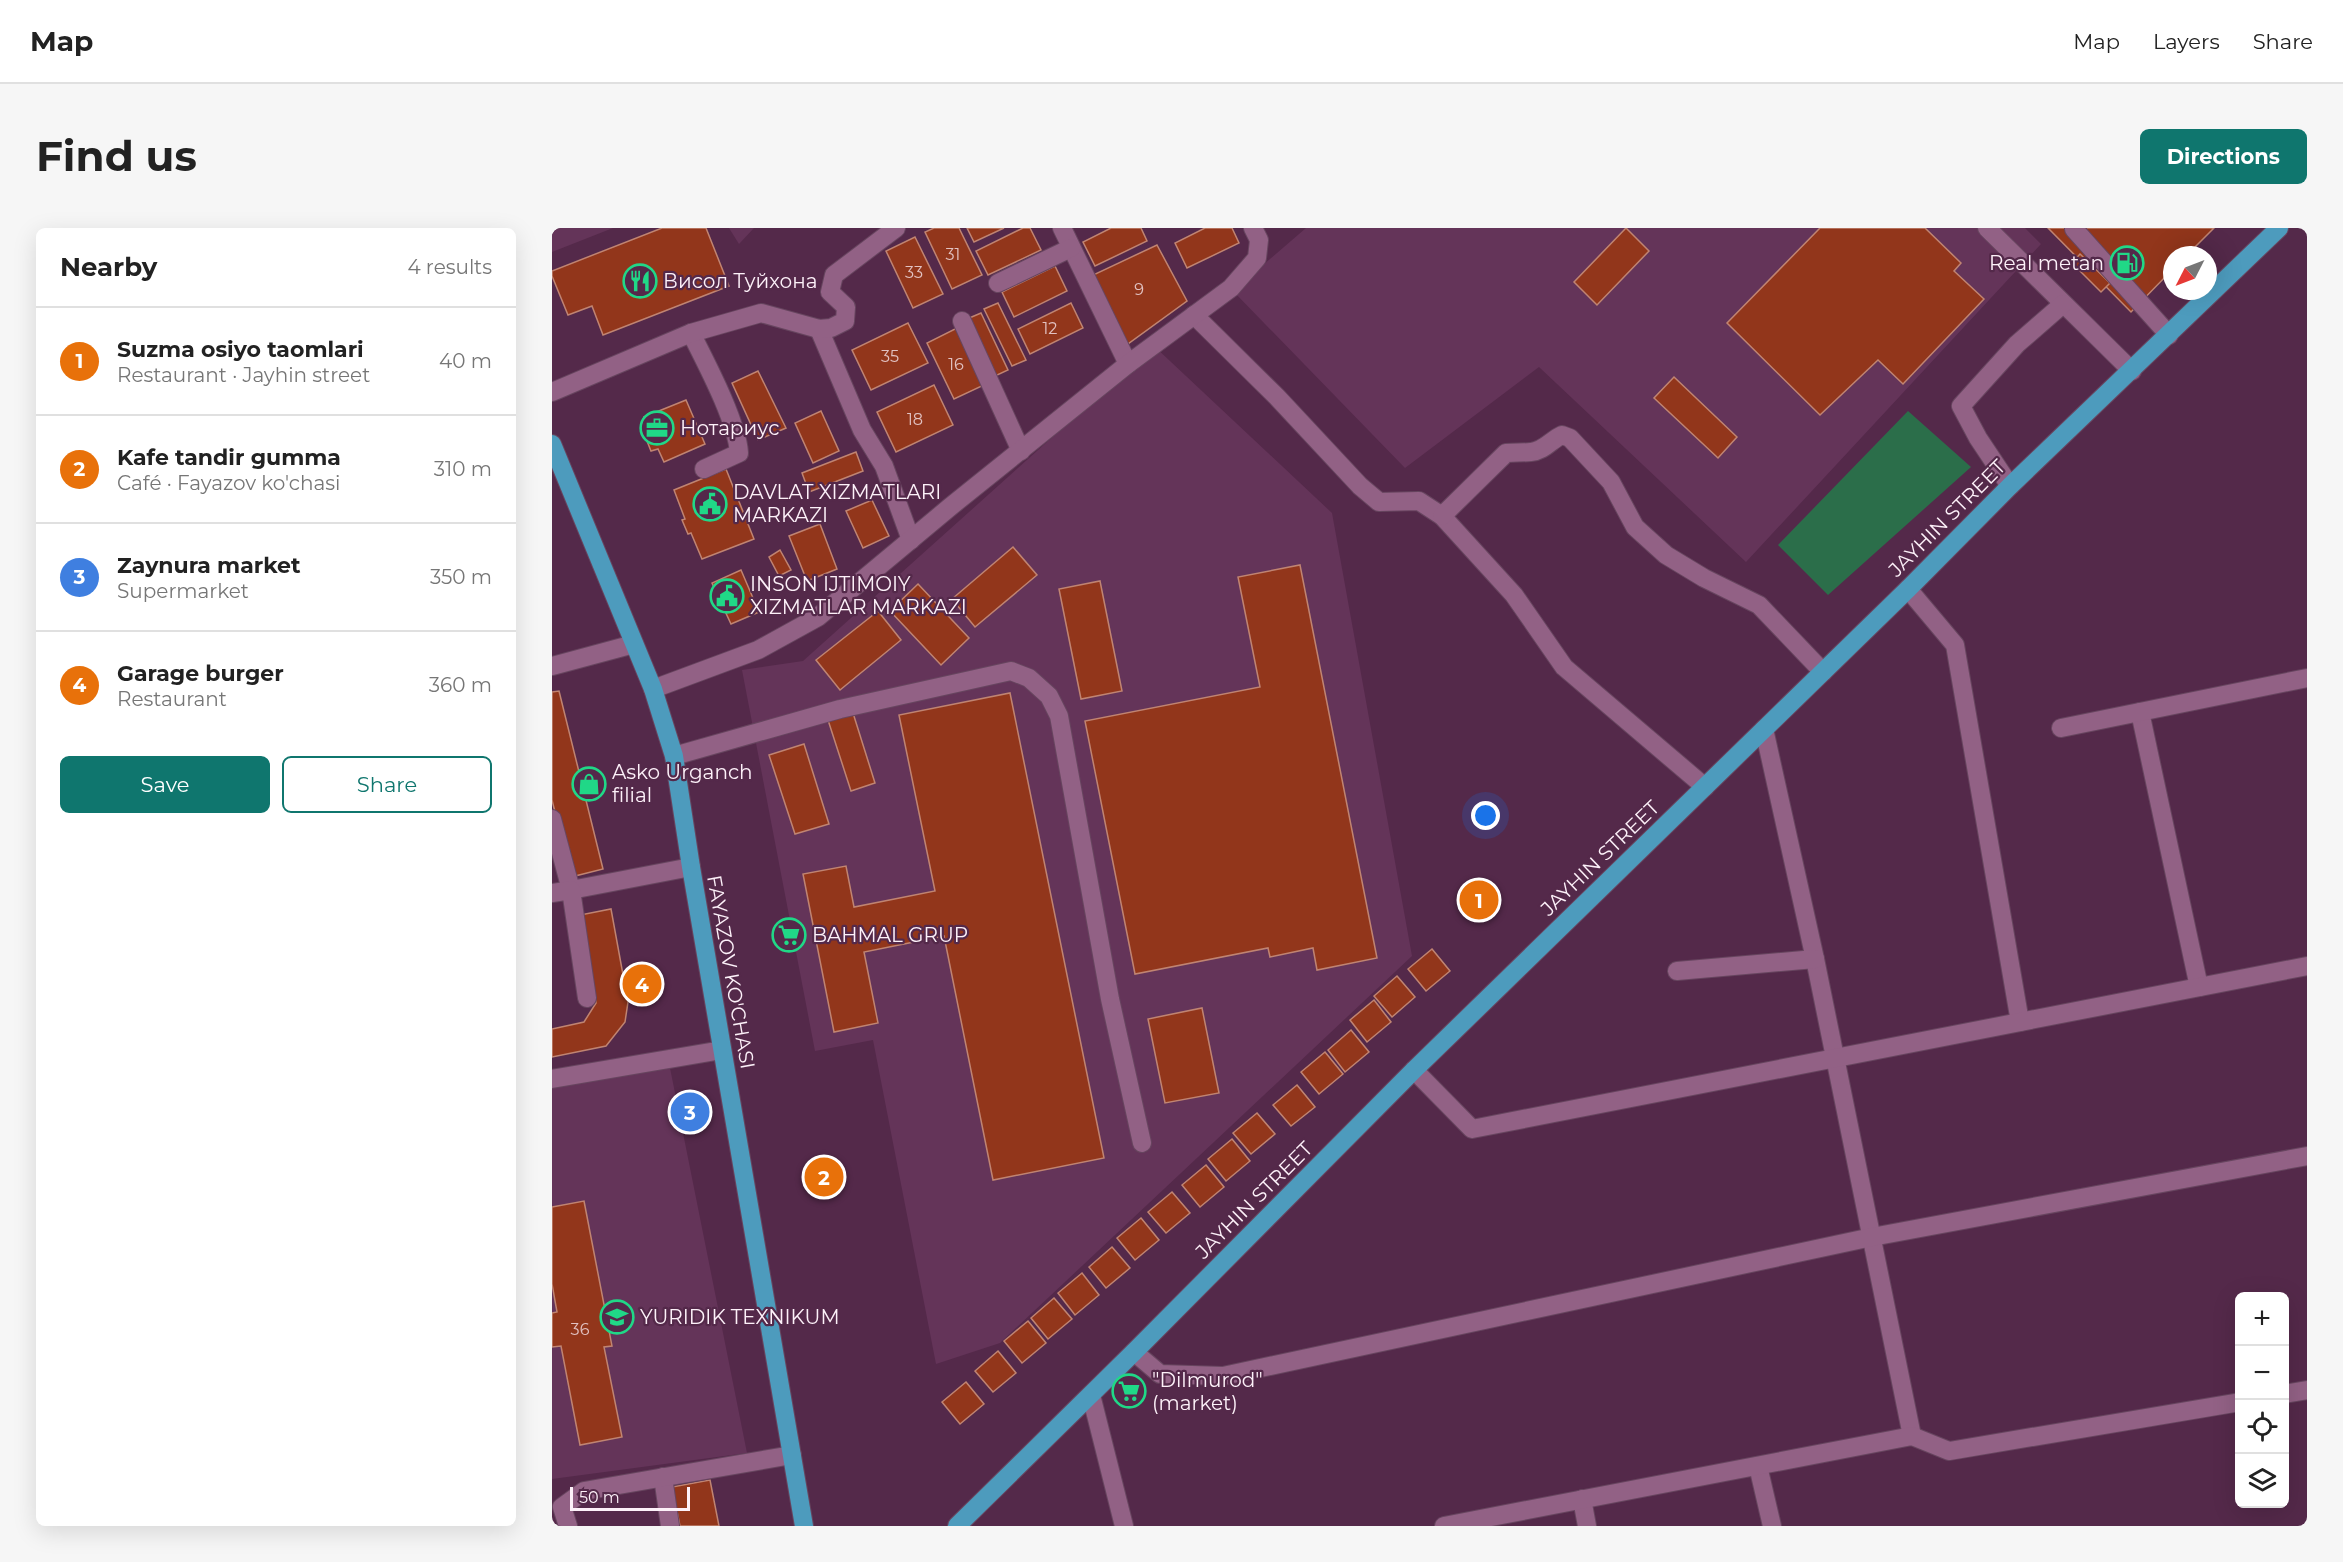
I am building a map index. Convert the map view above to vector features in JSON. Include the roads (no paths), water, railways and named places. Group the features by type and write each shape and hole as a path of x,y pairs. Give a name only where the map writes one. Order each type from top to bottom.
{"main road":[{"name":"JAYHIN STREET","path":"957,1526 1091,1395 1414,1070 1908,590 2010,486 2279,228"},
{"name":"FAYAZOV KO'CHASI","path":"552,444 653,690 675,756 691,867 804,1526"}],"street":[{"path":"552,392 691,333 761,313 819,329 831,328 845,321 846,307 830,292 834,275 896,228"},
{"path":"1062,228 1128,364"},
{"path":"653,690 758,650 818,617 1128,364 1231,288 1257,258 1259,240 1254,228"},
{"path":"1987,228 2132,371"},
{"path":"2075,228 2169,335"},
{"path":"998,283 1071,248"},
{"path":"2010,486 1978,438 1961,406 2018,344 2063,304"},
{"path":"1194,315 1277,397 1360,486 1379,502 1419,501 1442,516 1514,595 1564,667 1705,786"},
{"path":"962,321 1021,451"},
{"path":"819,329 862,430 884,466 911,540"},
{"path":"691,333 738,439 739,453 704,469"},
{"path":"1442,516 1506,453 1532,452 1547,446 1562,435 1570,438 1611,482 1635,528 1666,555 1704,578 1759,605 1823,672"},
{"path":"1908,590 1955,645 2020,1022"},
{"path":"552,666 634,644"},
{"path":"675,756 840,709 931,688 1011,671 1029,678 1049,696 1059,716 1110,999 1142,1143"},
{"path":"2061,728 2307,678"},
{"path":"2140,712 2199,987"},
{"path":"1764,729 1815,959 1912,1436"},
{"path":"552,819 571,890 587,998"},
{"path":"552,892 691,867"},
{"path":"1677,971 1815,959"},
{"path":"1414,1070 1472,1129 2307,966"},
{"path":"552,1079 722,1050"},
{"path":"1134,1352 1160,1374 1223,1376 1872,1237 2307,1156"},
{"path":"2289,1393 2307,1390"},
{"path":"1091,1395 1124,1526"},
{"path":"1444,1526 1912,1436 1949,1451 2235,1402"},
{"path":"568,1526 562,1507 584,1491 792,1455"},
{"path":"1758,1466 1773,1526"},
{"path":"663,1477 670,1526"},
{"path":"1582,1499 1587,1526"},
{"path":"552,1516 568,1526"}],"place":[{"name":"Real metan","path":"2127,263"},
{"name":"Висол Туйхона","path":"640,281"},
{"name":"Нотариус","path":"657,428"},
{"name":"DAVLAT XIZMATLARI MARKAZI","path":"710,504"},
{"name":"INSON IJTIMOIY XIZMATLAR MARKAZI","path":"727,596"},
{"name":"Asko Urganch filial","path":"589,784"},
{"name":"Suzma osiyo taomlari","path":"1479,900"},
{"name":"BAHMAL GRUP","path":"789,935"},
{"name":"Garage burger","path":"642,984"},
{"name":"Zaynura market","path":"690,1112"},
{"name":"Kafe tandir gumma","path":"824,1177"},
{"name":"YURIDIK TEXNIKUM","path":"617,1317"},
{"name":"\"Dilmurod\" (market)","path":"1129,1391"}]}
